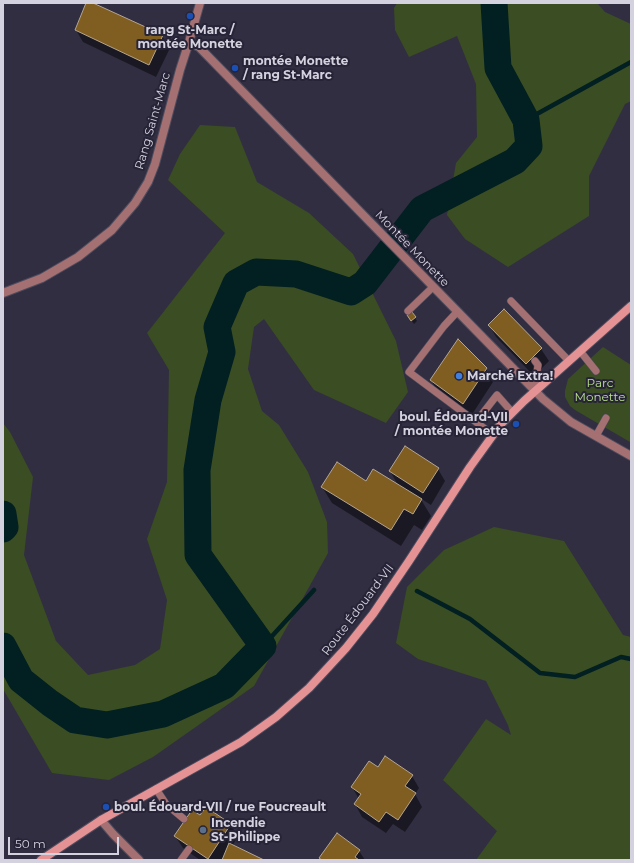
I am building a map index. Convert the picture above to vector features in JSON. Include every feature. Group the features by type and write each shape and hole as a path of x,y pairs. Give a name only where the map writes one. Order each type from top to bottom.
{"main road":[{"name":"Route Édouard-VII","path":"41,860 101,820 254,733 276,717 319,679 373,614 458,485 493,435 512,412 631,306"}],"street":[{"name":"Rang Saint-Marc","path":"3,293 42,278 78,257 112,230 136,202 148,182 155,164 180,70 200,3"},
{"name":"Montée Monette","path":"189,42 199,47 534,392 571,422 631,456"},
{"path":"101,820 139,860"}],"lane":[{"path":"408,311 433,287"},
{"path":"511,301 570,361"},
{"path":"457,312 444,326 409,372 493,435"},
{"path":"580,351 596,371"},
{"path":"534,392 538,365 535,361"},
{"path":"476,422 497,395 512,412"},
{"path":"596,436 606,418"},
{"path":"156,789 166,804 184,819"},
{"path":"181,860 189,849"}],"green space":[{"path":"397,3 597,3 605,12 631,24 631,101 625,104 589,176 589,216 508,267 465,239 447,215 456,163 477,137 476,84 457,36 409,57 395,30 394,8"},
{"path":"200,125 235,127 257,182 309,213 353,254 396,341 408,392 386,423 314,390 264,319 254,327 248,369 262,411 279,425 308,472 327,522 328,553 254,686 153,757 109,780 52,773 3,689 3,423 10,432 33,477 24,555 56,641 88,675 135,665 160,649 167,600 147,539 167,482 169,370 147,333 225,233 168,180 180,154"},
{"name":"Parc Monette","path":"603,347 631,365 630,442 575,410 570,406 565,397 568,379"},
{"path":"494,527 564,541 623,635 631,637 631,860 476,860 497,831 443,780 486,719 511,735 508,725 486,681 418,659 396,643 407,587 444,550"}],"building":[{"path":"86,3 93,3 163,35 149,65 75,30"},
{"path":"504,309 542,348 526,364 488,325"},
{"path":"412,312 416,317 411,321 407,315"},
{"path":"458,339 487,368 463,404 430,380"},
{"path":"405,446 439,468 423,493 389,471"},
{"path":"337,462 366,481 373,469 422,499 413,514 404,509 391,530 321,487"},
{"path":"385,756 413,775 405,786 416,793 398,820 386,812 379,822 354,804 361,794 351,787 369,761 378,767"},
{"path":"206,807 231,824 208,859 174,836 192,810 200,815"},
{"path":"337,833 360,850 355,857 359,860 322,860 319,858"},
{"path":"229,843 264,860 222,860"}],"waterway":[{"path":"3,646 21,680 50,703 75,720 107,725 163,714 224,686 263,646 198,555 197,470 208,400 222,352 217,327 236,283 256,272 296,274 351,292 365,283 422,209 515,161 529,146 526,120 498,68 494,3"},
{"path":"526,120 631,62"},
{"path":"3,514 5,527 3,529"},
{"path":"263,646 314,590"},
{"path":"417,591 470,619 540,673 575,677 621,657 631,659"}],"place":[{"name":"rang St-Marc / montée Monette","path":"190,16"},
{"name":"montée Monette / rang St-Marc","path":"235,68"},
{"name":"Marché Extra!","path":"459,376"},
{"name":"boul. Édouard-VII / montée Monette","path":"516,424"},
{"name":"boul. Édouard-VII / rue Foucreault","path":"106,807"},
{"name":"Incendie St-Philippe","path":"203,830"}]}
